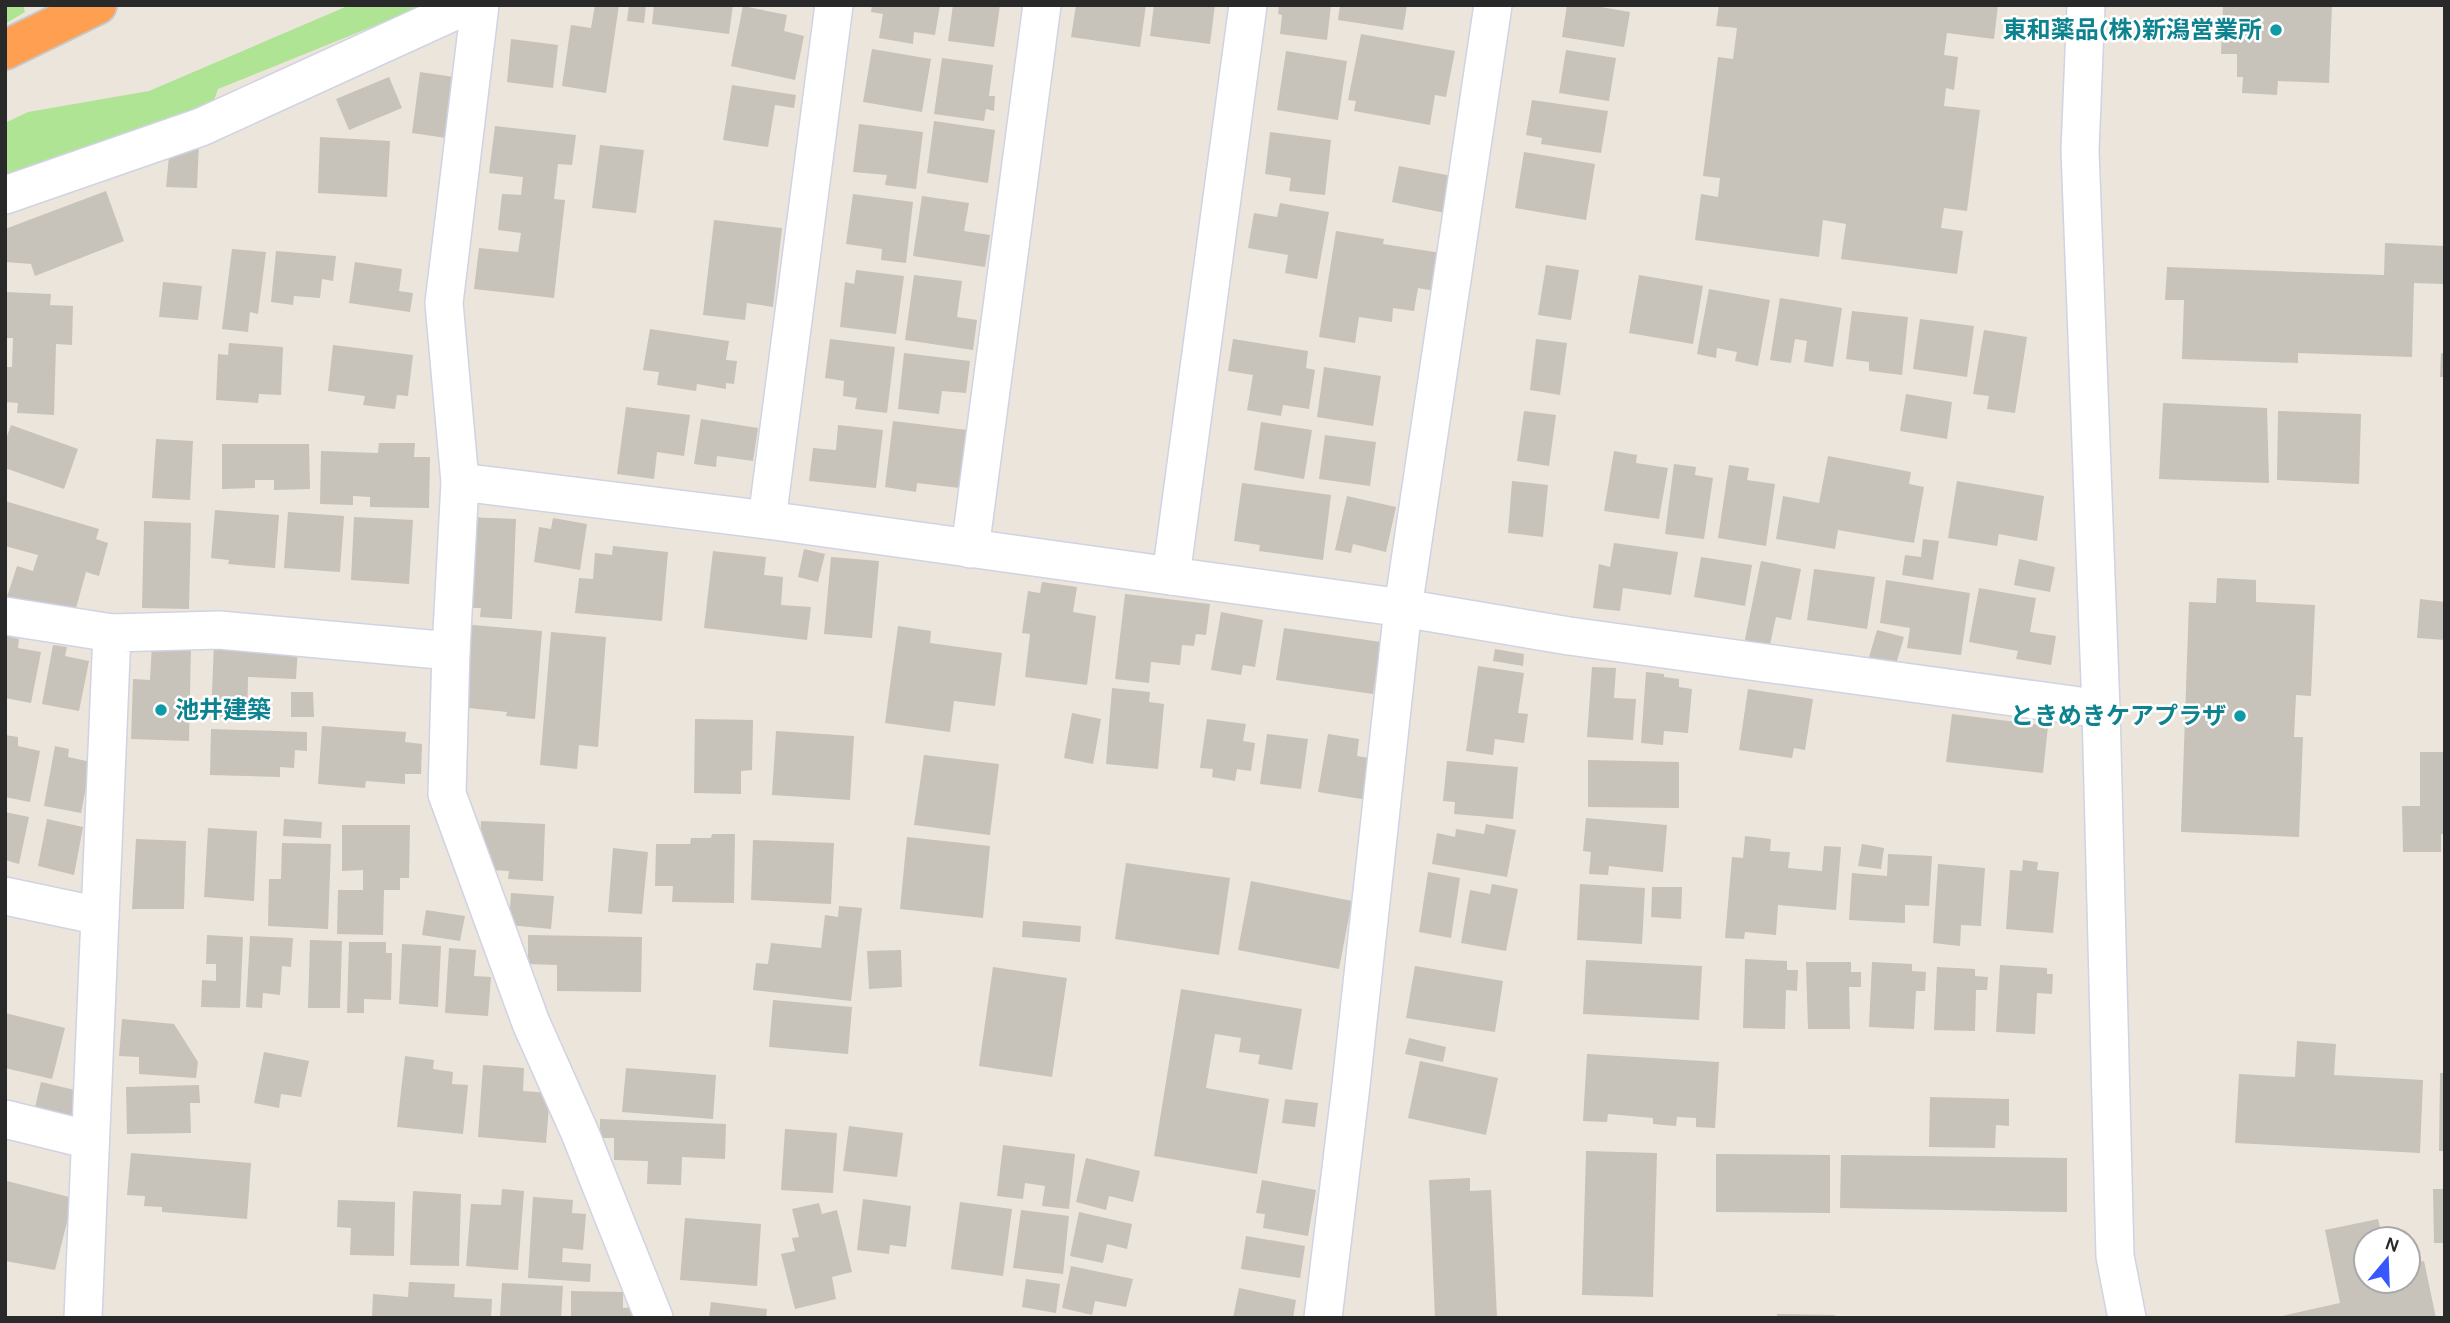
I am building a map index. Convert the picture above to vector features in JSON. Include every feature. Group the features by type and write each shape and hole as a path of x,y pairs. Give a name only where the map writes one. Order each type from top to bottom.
{"highway":[{"path":"5,50 97,5"}],"street":[{"path":"5,195 201,127 468,5"},
{"path":"480,5 444,303 460,482 447,794 531,1023 580,1133 654,1318"},
{"path":"767,520 834,5"},
{"path":"970,549 1042,5"},
{"path":"1171,576 1248,5"},
{"path":"1323,1318 1352,1081 1403,608 1493,5"},
{"path":"2087,5 2081,150 2101,709 2115,1256 2127,1318"},
{"path":"460,482 767,520 1403,608 1569,636 2101,709"},
{"path":"5,616 112,633 219,630 451,651"},
{"path":"83,1318 112,633"},
{"path":"5,896 100,916"},
{"path":"5,1119 90,1140"}],"green space":[{"path":"5,5 23,5 25,12 5,24"},
{"path":"350,5 426,5 218,89 212,106 5,180 5,123 28,112 149,91"}],"building":[{"path":"595,5 619,5 606,93 562,86 571,25 591,28"},
{"path":"629,5 646,5 644,23 627,21"},
{"path":"654,5 733,5 729,34 652,24"},
{"path":"872,5 940,5 935,35 914,32 913,44 879,38 883,14 871,12"},
{"path":"953,5 1000,5 994,47 948,41"},
{"path":"1076,5 1146,5 1140,47 1071,37"},
{"path":"1154,5 1215,5 1210,44 1150,36"},
{"path":"1279,5 1331,5 1327,40 1280,34 1282,15 1278,14"},
{"path":"1340,5 1407,5 1403,30 1338,20"},
{"path":"1567,5 1589,5 1630,12 1624,47 1562,37"},
{"path":"1719,5 1998,5 1994,39 1947,33 1944,55 1958,57 1954,90 1946,88 1944,106 1980,110 1967,211 1944,208 1941,228 1963,231 1957,274 1841,259 1846,224 1823,220 1819,257 1695,240 1701,194 1718,197 1720,178 1703,176 1718,57 1733,59 1737,28 1716,26"},
{"name":"東和薬品(株)新潟営業所","path":"2223,5 2332,5 2329,83 2278,81 2277,95 2242,93 2243,77 2237,77 2237,54 2221,54"},
{"path":"743,6 787,15 784,31 804,36 795,80 731,66"},
{"path":"1361,34 1455,51 1446,97 1435,95 1430,125 1354,111 1356,101 1348,100"},
{"path":"511,39 558,45 553,88 507,82"},
{"path":"872,49 931,59 922,112 863,102"},
{"path":"1566,50 1616,58 1609,101 1559,93"},
{"path":"1286,51 1347,61 1338,120 1277,110"},
{"path":"942,58 993,65 989,96 995,96 994,111 986,109 984,121 934,114"},
{"path":"420,72 454,77 446,138 412,133"},
{"path":"389,77 402,108 349,130 336,99"},
{"path":"732,85 796,95 794,108 775,105 768,147 723,140"},
{"path":"1532,100 1608,111 1601,153 1541,144 1542,138 1526,135"},
{"path":"934,121 995,130 988,183 927,173"},
{"path":"859,124 923,132 916,189 885,185 887,175 853,172"},
{"path":"495,126 576,135 572,165 558,164 554,199 565,200 554,298 474,289 479,248 518,252 521,233 498,230 502,194 521,195 523,177 489,173"},
{"path":"1270,132 1331,140 1325,195 1289,191 1291,178 1265,174"},
{"path":"320,137 390,141 387,197 318,193"},
{"path":"199,142 197,188 166,187 169,156"},
{"path":"600,145 644,150 636,213 592,208"},
{"path":"1524,152 1595,164 1586,220 1515,208"},
{"path":"1399,166 1452,176 1445,213 1392,202"},
{"path":"106,191 124,241 35,276 31,264 5,262 5,229"},
{"path":"853,194 913,202 906,263 881,260 882,249 846,244"},
{"path":"922,196 969,203 964,231 990,235 985,267 913,256"},
{"path":"1280,203 1329,212 1317,279 1285,273 1288,255 1248,248 1254,213 1277,217"},
{"path":"714,220 782,228 773,307 747,303 745,320 703,315"},
{"path":"1336,231 1384,239 1383,244 1441,253 1435,291 1418,288 1414,311 1393,308 1392,322 1359,317 1355,343 1319,337"},
{"path":"2385,243 2444,246 2443,284 2414,283 2412,357 2298,353 2298,363 2182,359 2184,300 2165,300 2167,267 2384,275"},
{"path":"232,249 266,252 258,314 250,312 248,332 222,329"},
{"path":"276,251 336,256 333,281 322,279 320,298 294,296 293,305 271,302"},
{"path":"355,262 402,269 399,291 413,293 410,312 349,303"},
{"path":"1546,265 1579,270 1571,320 1538,315"},
{"path":"856,270 904,276 896,334 840,327 845,282 854,284"},
{"path":"914,275 962,281 957,317 977,320 973,350 905,340"},
{"path":"1639,275 1703,286 1693,344 1629,333"},
{"path":"163,282 202,286 198,320 159,317"},
{"path":"1709,289 1770,300 1758,366 1735,361 1737,352 1717,348 1716,358 1697,354"},
{"path":"5,292 51,294 50,305 73,306 72,345 56,344 54,415 17,413 18,403 5,402 5,367 12,367 13,338 5,338"},
{"path":"1780,298 1842,308 1833,367 1804,362 1807,341 1795,339 1791,363 1770,360"},
{"path":"1852,311 1908,317 1902,375 1869,371 1869,362 1846,359"},
{"path":"1920,319 1974,326 1967,377 1913,369"},
{"path":"650,329 729,341 726,360 737,361 734,384 726,383 726,389 697,384 696,391 657,385 659,372 643,370"},
{"path":"1984,330 2027,337 2015,413 1987,409 1989,396 1973,394"},
{"path":"830,339 895,347 887,413 855,409 857,398 843,396 844,381 825,378"},
{"path":"1233,339 1308,351 1306,368 1315,370 1309,409 1283,405 1281,416 1247,410 1253,375 1228,371"},
{"path":"1536,339 1567,343 1560,395 1530,390"},
{"path":"229,343 283,347 281,395 259,394 258,403 216,400 218,354 228,355"},
{"path":"333,345 413,355 408,396 397,395 395,409 363,405 365,396 328,391"},
{"path":"904,353 970,361 966,393 942,391 939,414 898,409"},
{"path":"2441,353 2445,354 2445,377 2440,377"},
{"path":"1324,367 1381,376 1373,426 1317,417"},
{"path":"1906,394 1952,402 1947,439 1900,431"},
{"path":"2163,403 2267,408 2269,483 2159,479"},
{"path":"626,407 690,415 684,456 657,452 654,479 617,474"},
{"path":"1524,411 1556,415 1549,466 1517,461"},
{"path":"2278,411 2361,414 2359,484 2277,480"},
{"path":"701,419 758,428 753,461 717,456 716,467 694,464"},
{"path":"893,421 967,430 960,488 917,483 916,492 885,487"},
{"path":"1261,422 1312,430 1304,479 1254,470"},
{"path":"11,425 78,449 64,489 5,468 5,442"},
{"path":"838,425 883,430 876,488 809,481 813,448 836,450"},
{"path":"1325,435 1376,442 1370,486 1319,479"},
{"path":"156,439 193,441 190,500 152,498"},
{"path":"379,443 415,443 414,457 430,457 429,508 370,507 370,497 353,496 353,505 320,504 321,451 378,453"},
{"path":"222,444 309,444 310,489 274,490 274,480 255,480 255,488 222,489"},
{"path":"1614,451 1637,455 1636,463 1668,468 1659,519 1604,511"},
{"path":"1828,456 1911,472 1909,484 1924,487 1914,543 1838,530 1835,549 1776,539 1783,496 1819,503"},
{"path":"1674,464 1696,467 1695,475 1713,478 1704,539 1665,534"},
{"path":"1729,465 1749,468 1747,480 1775,484 1766,546 1718,538"},
{"path":"1512,481 1548,485 1543,537 1508,533"},
{"path":"1957,481 2044,496 2037,541 1999,534 1997,546 1948,538"},
{"path":"1242,483 1331,495 1323,560 1259,551 1260,545 1234,541"},
{"path":"1347,496 1396,507 1386,552 1353,544 1351,553 1335,550"},
{"path":"5,501 99,529 96,539 108,543 99,576 86,572 73,619 6,600 17,566 33,571 38,555 5,546"},
{"path":"215,510 279,515 275,568 228,564 229,560 211,558"},
{"path":"288,512 344,516 340,572 284,568"},
{"path":"354,517 413,520 409,584 351,580"},
{"path":"467,517 516,519 512,619 480,617 481,608 469,608"},
{"path":"553,518 587,524 580,570 534,562 539,527 551,529"},
{"path":"144,521 191,523 189,609 142,608"},
{"path":"1923,539 1939,541 1933,580 1902,575 1905,555 1921,557"},
{"path":"1614,543 1678,552 1671,595 1623,588 1620,611 1593,608 1599,564 1610,567"},
{"path":"613,546 668,552 662,621 575,613 579,578 593,579 595,553 612,555"},
{"path":"804,549 825,554 818,582 798,577"},
{"path":"713,551 766,557 764,575 783,577 781,605 811,607 807,640 704,628"},
{"path":"831,557 879,561 872,638 824,634"},
{"path":"1701,557 1752,565 1745,606 1694,597"},
{"path":"2019,559 2055,567 2050,592 2014,585"},
{"path":"1761,561 1801,569 1791,620 1776,617 1769,649 1744,644"},
{"path":"1814,569 1875,577 1867,629 1807,620"},
{"name":"ときめきケアプラザ","path":"2217,578 2256,580 2256,602 2315,605 2311,696 2296,695 2294,737 2303,737 2299,837 2181,832 2189,602 2216,603"},
{"path":"1886,580 1970,593 1961,655 1907,648 1910,628 1880,623"},
{"path":"1042,582 1077,587 1073,612 1096,616 1087,685 1025,677 1030,634 1022,633 1028,591 1040,593"},
{"path":"1979,588 2036,598 2030,632 2056,636 2051,665 2016,659 2018,651 1969,642"},
{"path":"1125,594 1210,604 1206,635 1196,634 1194,646 1182,645 1180,665 1151,662 1149,683 1115,679"},
{"path":"2420,599 2445,602 2445,640 2417,638"},
{"path":"1221,612 1263,620 1255,667 1243,665 1241,675 1211,670"},
{"path":"462,624 542,631 535,719 506,716 507,712 468,708 470,682 457,681"},
{"path":"898,626 931,631 930,643 1002,653 995,706 954,701 950,732 885,723"},
{"path":"1284,628 1381,642 1373,694 1276,680"},
{"path":"1877,630 1904,637 1894,671 1867,664"},
{"path":"551,632 606,637 598,747 579,745 577,769 540,765"},
{"path":"5,636 19,639 18,648 41,652 31,703 5,698"},
{"name":"池井建築","path":"152,643 191,645 189,741 131,739 133,679 150,680"},
{"path":"214,643 298,647 296,679 248,677 247,718 211,716"},
{"path":"53,645 67,647 65,656 89,661 79,711 42,704"},
{"path":"1495,649 1524,654 1523,666 1493,661"},
{"path":"1478,666 1524,673 1518,713 1528,714 1524,743 1495,739 1493,755 1466,751"},
{"path":"1592,667 1616,668 1614,698 1636,699 1633,740 1587,737"},
{"path":"1646,672 1679,679 1679,687 1692,689 1688,733 1664,731 1663,745 1641,743"},
{"path":"1112,688 1150,692 1149,702 1164,704 1158,769 1106,764"},
{"path":"1748,689 1813,699 1805,750 1794,748 1792,758 1739,750"},
{"path":"291,692 313,692 314,717 291,717"},
{"path":"1072,713 1101,719 1093,764 1064,758"},
{"path":"1952,714 2048,726 2043,773 1946,762"},
{"path":"695,719 753,720 752,770 741,771 741,794 694,793"},
{"path":"1207,719 1246,724 1243,741 1255,743 1251,771 1237,769 1235,781 1212,777 1213,769 1200,768"},
{"path":"322,726 406,732 405,742 422,744 421,774 405,774 405,784 366,781 365,788 318,784"},
{"path":"211,729 307,732 307,751 295,750 294,768 280,767 280,777 210,775"},
{"path":"776,731 854,736 850,800 772,795"},
{"path":"1267,734 1308,739 1301,789 1260,784"},
{"path":"1328,734 1359,739 1357,756 1375,759 1368,800 1318,792"},
{"path":"5,735 18,737 18,746 40,751 30,802 5,797"},
{"path":"55,746 69,749 68,757 91,762 81,813 44,806"},
{"path":"2420,752 2445,752 2445,834 2441,834 2441,852 2403,852 2402,806 2420,806"},
{"path":"924,755 999,764 990,835 914,825"},
{"path":"1588,760 1679,762 1679,808 1588,807"},
{"path":"1447,761 1518,767 1513,819 1454,814 1455,802 1443,801"},
{"path":"5,812 29,817 19,864 5,860"},
{"path":"1586,818 1667,825 1663,872 1609,866 1608,875 1589,874 1591,852 1583,851"},
{"path":"47,819 83,827 74,875 38,866"},
{"path":"284,819 322,822 321,838 283,836"},
{"path":"481,821 545,824 543,881 508,879 509,871 491,870 491,855 480,854"},
{"path":"1486,824 1516,830 1507,877 1432,864 1437,833 1455,837 1456,829 1484,834"},
{"path":"342,825 410,825 409,878 400,878 400,890 384,890 383,935 337,934 338,890 363,890 363,870 342,871"},
{"path":"208,828 257,831 254,901 204,897"},
{"path":"712,834 735,834 734,903 672,902 673,886 655,886 656,844 690,844 691,838 711,838"},
{"path":"1745,836 1771,839 1770,851 1790,852 1788,868 1822,871 1824,846 1841,847 1836,910 1778,905 1776,935 1745,932 1744,939 1725,938 1732,857 1743,858"},
{"path":"907,837 990,846 983,918 900,909"},
{"path":"136,839 186,841 184,909 132,909"},
{"path":"753,840 834,843 831,904 751,900"},
{"path":"282,843 331,844 328,929 268,926 269,879 281,879"},
{"path":"1862,844 1884,848 1881,869 1858,866"},
{"path":"613,848 648,852 642,914 608,912"},
{"path":"1888,854 1932,856 1929,906 1905,905 1905,923 1849,920 1852,873 1887,876"},
{"path":"2023,860 2038,862 2037,870 2059,872 2053,933 2006,929 2010,870 2022,871"},
{"path":"1126,863 1230,878 1219,955 1115,939"},
{"path":"1938,864 1985,868 1981,926 1961,925 1960,946 1933,943"},
{"path":"1428,872 1460,878 1451,938 1419,932"},
{"path":"1251,881 1352,901 1339,969 1238,950"},
{"path":"1492,884 1518,889 1506,951 1461,943 1470,890 1490,894"},
{"path":"1580,884 1645,888 1642,944 1577,940"},
{"path":"1652,887 1682,887 1681,919 1651,917"},
{"path":"511,893 554,896 551,929 509,925"},
{"path":"839,906 862,908 851,1001 753,990 756,963 768,964 771,943 821,948 825,915 838,917"},
{"path":"426,910 465,916 460,941 422,935"},
{"path":"1023,921 1081,926 1080,942 1022,937"},
{"path":"207,935 243,937 240,1008 201,1007 202,980 216,981 216,964 206,964"},
{"path":"528,935 642,937 641,992 557,991 557,965 528,964"},
{"path":"250,936 293,938 291,967 282,966 280,995 263,993 262,1008 246,1007"},
{"path":"310,940 342,941 340,1008 308,1008"},
{"path":"349,942 386,942 386,953 392,953 391,1000 364,999 364,1013 347,1013"},
{"path":"402,944 441,946 438,1007 399,1004"},
{"path":"449,948 476,950 474,976 491,977 488,1016 445,1013"},
{"path":"901,950 902,987 869,989 867,951"},
{"path":"1745,959 1787,961 1787,970 1798,970 1797,991 1786,990 1785,1029 1743,1028"},
{"path":"1586,960 1702,966 1699,1020 1583,1014"},
{"path":"1806,962 1851,962 1851,972 1861,972 1861,987 1849,987 1850,1029 1808,1029"},
{"path":"1872,962 1912,964 1912,971 1926,972 1925,991 1916,991 1914,1029 1869,1027"},
{"path":"2000,965 2047,968 2047,974 2053,974 2052,994 2037,993 2035,1034 1996,1032"},
{"path":"1415,966 1503,981 1495,1032 1406,1018"},
{"path":"993,967 1067,978 1052,1077 979,1066"},
{"path":"1937,967 1975,969 1975,976 1988,977 1987,990 1976,990 1975,1031 1934,1030"},
{"path":"1181,989 1302,1009 1292,1070 1258,1064 1260,1055 1239,1052 1241,1038 1215,1034 1206,1088 1269,1099 1257,1174 1154,1156"},
{"path":"773,1000 852,1007 848,1054 769,1047"},
{"path":"5,1013 65,1028 52,1079 5,1068"},
{"path":"122,1019 174,1024 198,1062 196,1078 139,1074 139,1057 119,1056"},
{"path":"1409,1038 1446,1047 1443,1062 1405,1054"},
{"path":"2297,1041 2336,1044 2334,1075 2423,1080 2420,1153 2235,1143 2239,1074 2295,1077"},
{"path":"264,1052 309,1061 301,1097 281,1094 279,1108 254,1103"},
{"path":"1587,1054 1719,1062 1715,1128 1696,1127 1696,1118 1677,1117 1676,1126 1653,1124 1653,1118 1608,1114 1607,1122 1583,1121"},
{"path":"405,1056 434,1060 433,1069 453,1072 452,1084 468,1085 463,1134 397,1127"},
{"path":"1420,1061 1498,1078 1486,1135 1408,1118"},
{"path":"483,1065 524,1068 523,1091 550,1093 546,1143 478,1137"},
{"path":"626,1068 716,1075 713,1119 622,1112"},
{"path":"2440,1073 2445,1073 2445,1151 2439,1151"},
{"path":"41,1082 79,1091 71,1125 33,1116"},
{"path":"199,1085 200,1103 190,1103 191,1133 127,1134 126,1087"},
{"path":"1930,1097 2009,1099 2009,1126 1996,1125 1995,1148 1929,1147"},
{"path":"1285,1099 1318,1103 1315,1127 1282,1123"},
{"path":"600,1119 726,1124 725,1159 682,1157 681,1185 647,1184 648,1161 614,1160 614,1138 600,1138"},
{"path":"849,1126 903,1133 897,1177 843,1171"},
{"path":"785,1129 837,1133 833,1193 781,1190"},
{"path":"1003,1145 1075,1154 1069,1209 1042,1206 1045,1186 1025,1183 1023,1199 997,1196"},
{"path":"1586,1151 1657,1153 1653,1297 1582,1295"},
{"path":"131,1153 251,1163 247,1219 162,1212 162,1207 144,1206 145,1196 127,1195"},
{"path":"1716,1154 1830,1155 1830,1213 1716,1212"},
{"path":"1841,1155 2067,1158 2067,1212 1840,1208"},
{"path":"1086,1158 1140,1171 1133,1202 1109,1196 1106,1210 1076,1202"},
{"path":"1470,1178 1470,1191 1491,1190 1497,1318 1435,1318 1429,1180"},
{"path":"1262,1180 1316,1190 1308,1236 1263,1228 1265,1214 1256,1213"},
{"path":"7,1181 73,1198 55,1270 5,1261"},
{"path":"502,1189 524,1191 518,1270 466,1266 471,1204 501,1205"},
{"path":"2433,1189 2445,1189 2445,1243 2434,1243"},
{"path":"413,1191 461,1194 459,1266 410,1265"},
{"path":"533,1197 573,1200 572,1213 586,1214 583,1250 563,1248 562,1262 591,1264 590,1282 528,1278"},
{"path":"863,1199 911,1206 906,1247 890,1245 889,1254 857,1250"},
{"path":"338,1200 395,1202 394,1256 350,1255 351,1228 337,1227"},
{"path":"960,1202 1012,1209 1003,1276 951,1269"},
{"path":"819,1203 822,1214 837,1210 852,1272 832,1277 836,1299 795,1309 781,1254 795,1251 792,1238 799,1237 792,1209"},
{"path":"1021,1210 1069,1216 1063,1274 1013,1268"},
{"path":"1079,1212 1132,1224 1127,1249 1107,1244 1103,1263 1070,1256"},
{"path":"685,1218 761,1224 757,1286 680,1280"},
{"path":"2378,1219 2380,1225 2352,1225 2352,1295 2422,1295 2424,1261 2436,1318 2273,1318 2340,1303 2325,1230"},
{"path":"1246,1236 1305,1246 1300,1278 1241,1269"},
{"path":"1071,1266 1133,1279 1126,1307 1095,1301 1092,1315 1062,1308"},
{"path":"1026,1279 1060,1284 1056,1313 1022,1307"},
{"path":"409,1282 455,1284 454,1297 492,1299 491,1318 372,1318 373,1294 408,1297"},
{"path":"502,1283 563,1286 561,1318 500,1318"},
{"path":"1239,1288 1296,1300 1293,1318 1233,1318"},
{"path":"571,1291 623,1292 623,1308 638,1307 638,1318 571,1318"},
{"path":"711,1302 767,1309 766,1318 709,1318"},
{"path":"1777,1314 1835,1315 1835,1318 1777,1318"}],"place":[{"name":"東和薬品(株)新潟営業所","path":"2276,30"},
{"name":"池井建築","path":"161,710"},
{"name":"ときめきケアプラザ","path":"2240,716"}]}
